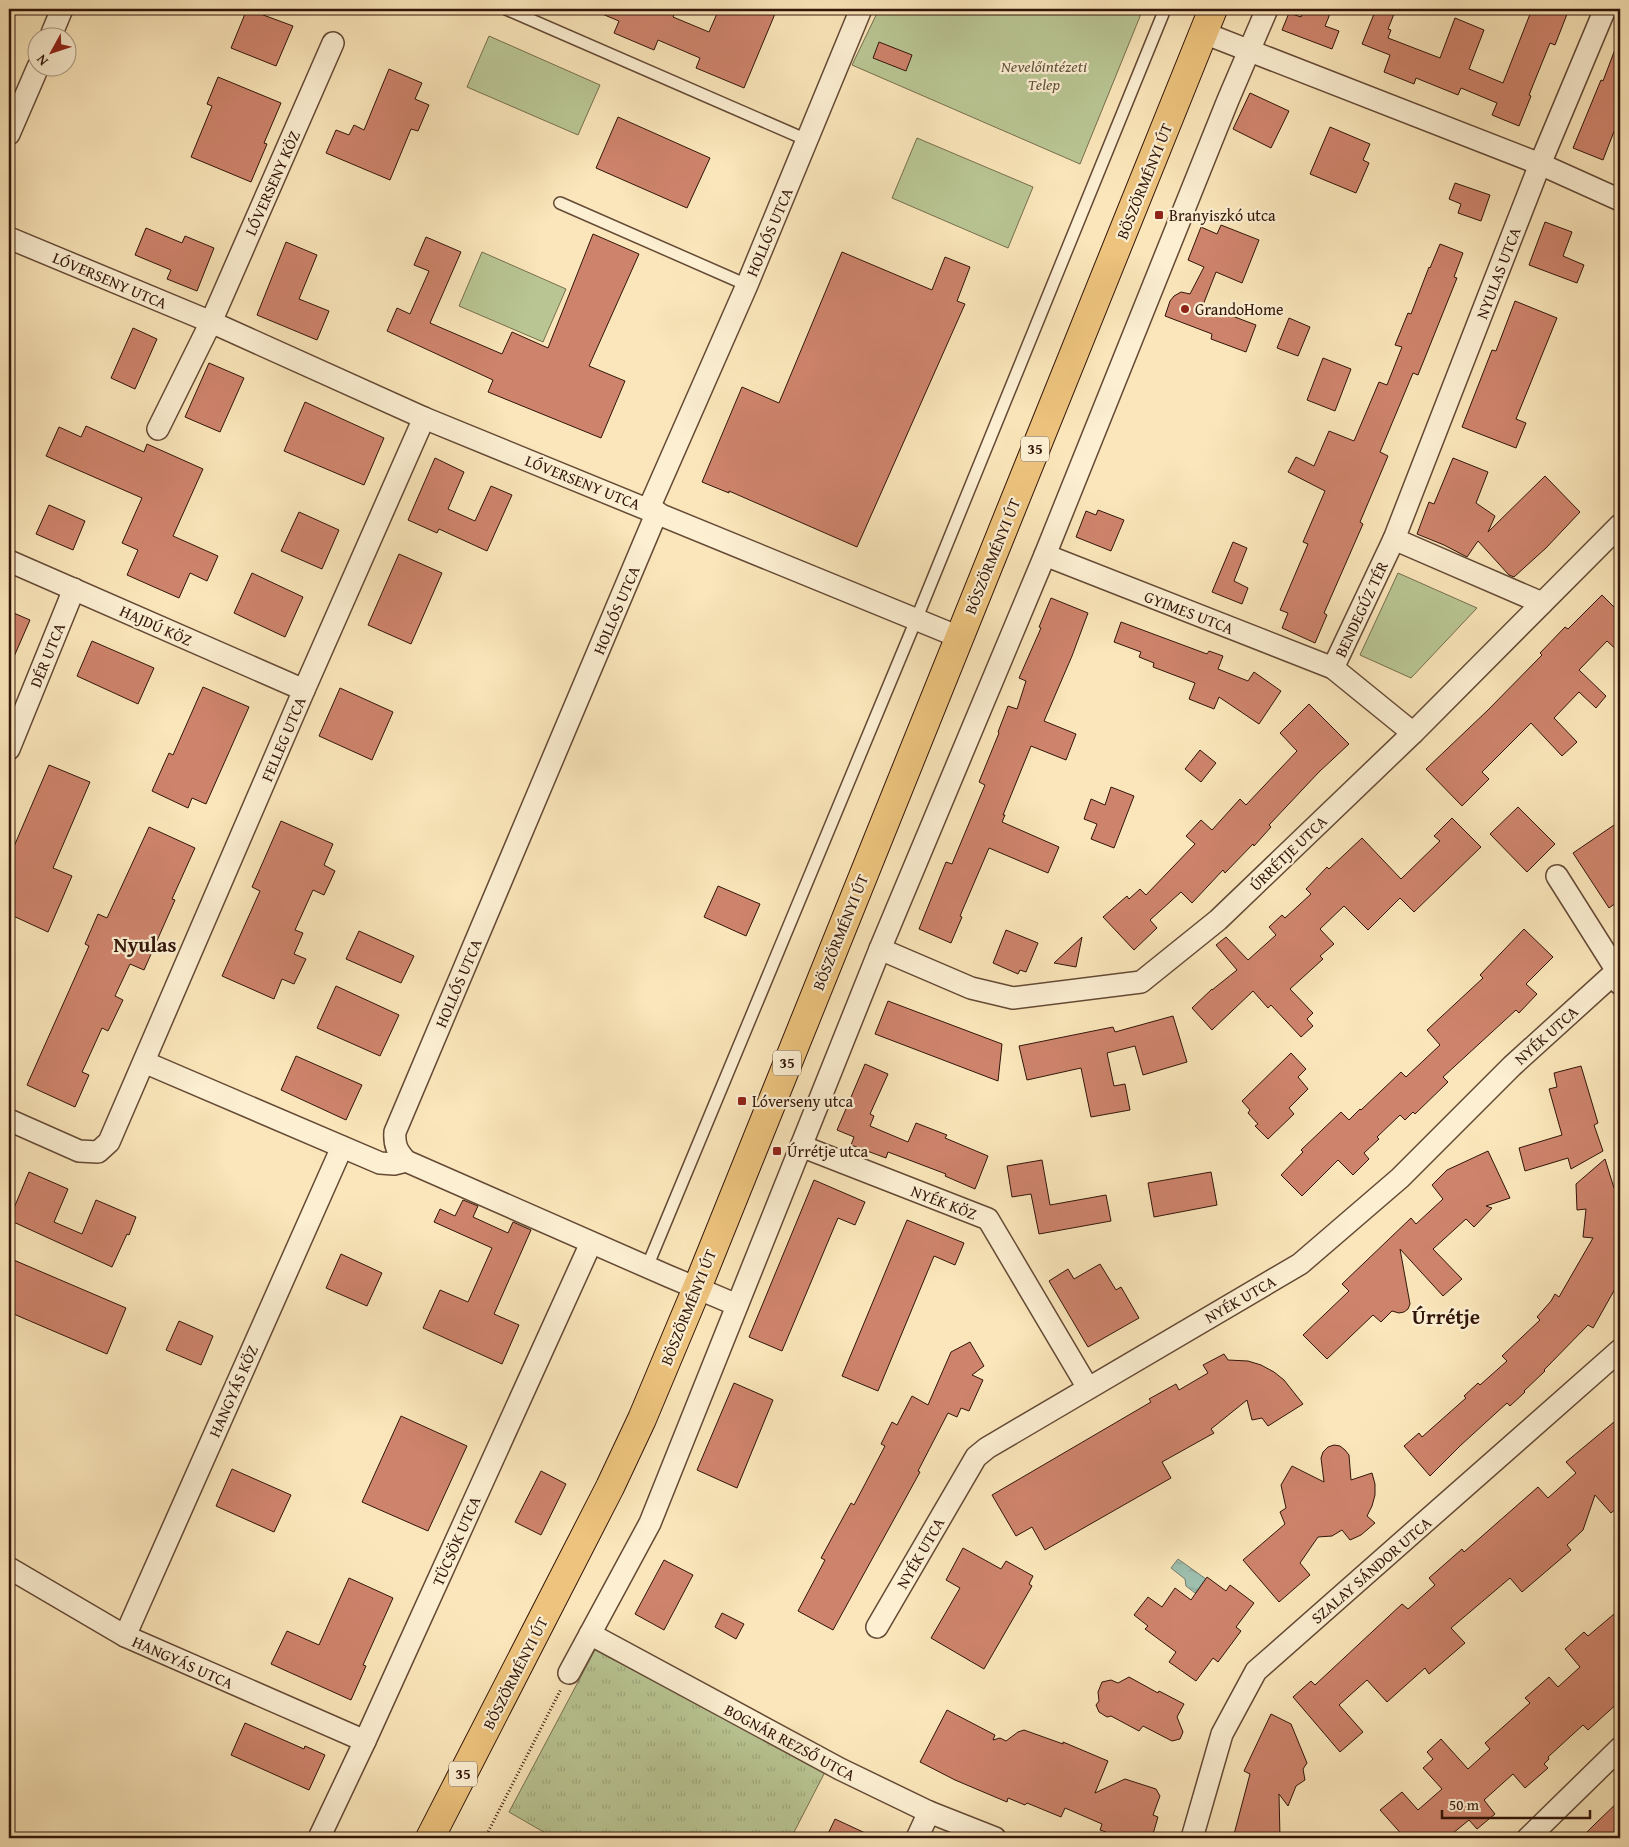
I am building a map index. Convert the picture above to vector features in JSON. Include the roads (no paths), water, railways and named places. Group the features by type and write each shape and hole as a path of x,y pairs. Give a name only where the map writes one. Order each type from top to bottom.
{"main road":[{"name":"BÖSZÖRMÉNYI ÚT","path":"430,1838 610,1487 642,1419 697,1288 958,636 1208,21"}],"street":[{"path":"54,28 62,9"},
{"name":"HOLLÓS UTCA","path":"406,1161 395,1147 395,1132 861,9"},
{"path":"569,1673 650,1523 880,949 1045,555 1267,9"},
{"name":"NYULAS UTCA","path":"1394,539 1540,164 1605,9"},
{"path":"1208,21 1250,52 1540,164 1620,200"},
{"name":"LÓVERSENY KÖZ","path":"210,322 332,43"},
{"path":"9,134 33,78"},
{"name":"LÓVERSENY UTCA","path":"9,238 210,322 424,418 958,636"},
{"path":"158,428 210,322"},
{"name":"FELLEG UTCA","path":"9,1120 79,1151 98,1152 109,1142 304,690 424,418"},
{"name":"ÚRRÉTJE UTCA","path":"880,949 971,988 1013,998 1141,982 1218,920 1413,733 1620,525"},
{"path":"1394,539 1542,604"},
{"name":"BENDEGÚZ TÉR","path":"1394,539 1333,668 1413,733"},
{"name":"GYIMES UTCA","path":"1045,555 1333,668"},
{"name":"HAJDÚ KÖZ","path":"9,561 304,690"},
{"name":"DÉR UTCA","path":"9,749 74,589"},
{"path":"1557,876 1619,974"},
{"name":"NYÉK UTCA","path":"877,1628 976,1457 1088,1388 1300,1264 1400,1178 1512,1066 1619,974"},
{"path":"144,1062 380,1163 394,1164 406,1161 737,1305"},
{"name":"NYÉK KÖZ","path":"801,1146 988,1219 1088,1388"},
{"name":"HANGYÁS KÖZ","path":"125,1636 342,1147"},
{"name":"TÜCSÖK UTCA","path":"319,1838 365,1741 591,1243"},
{"name":"SZALAY SÁNDOR UTCA","path":"1192,1838 1222,1734 1256,1671 1620,1350"},
{"name":"HANGYÁS UTCA","path":"9,1568 125,1636 365,1741"},
{"name":"BOGNÁR REZSŐ UTCA","path":"590,1634 840,1769 929,1812 995,1838"},
{"path":"1528,1838 1620,1748"},
{"path":"917,1838 929,1812"}],"lane":[{"path":"506,9 807,140"},
{"path":"647,1267 916,620 1165,9"},
{"path":"560,203 747,285"}],"water":[{"path":"1178,1559 1206,1579 1195,1593 1186,1586 1185,1579 1171,1568"}],"place":[{"name":"Branyiszkó utca","path":"1159,215"},
{"name":"GrandoHome","path":"1185,309"},
{"name":"Lóverseny utca","path":"742,1101"},
{"name":"Úrrétje utca","path":"777,1151"}],"district":[{"name":"Nyulas","path":"145,945"},
{"name":"Úrrétje","path":"1446,1317"}],"park label":[{"name":"Nevelőintézeti Telep","path":"1044,75"}]}
